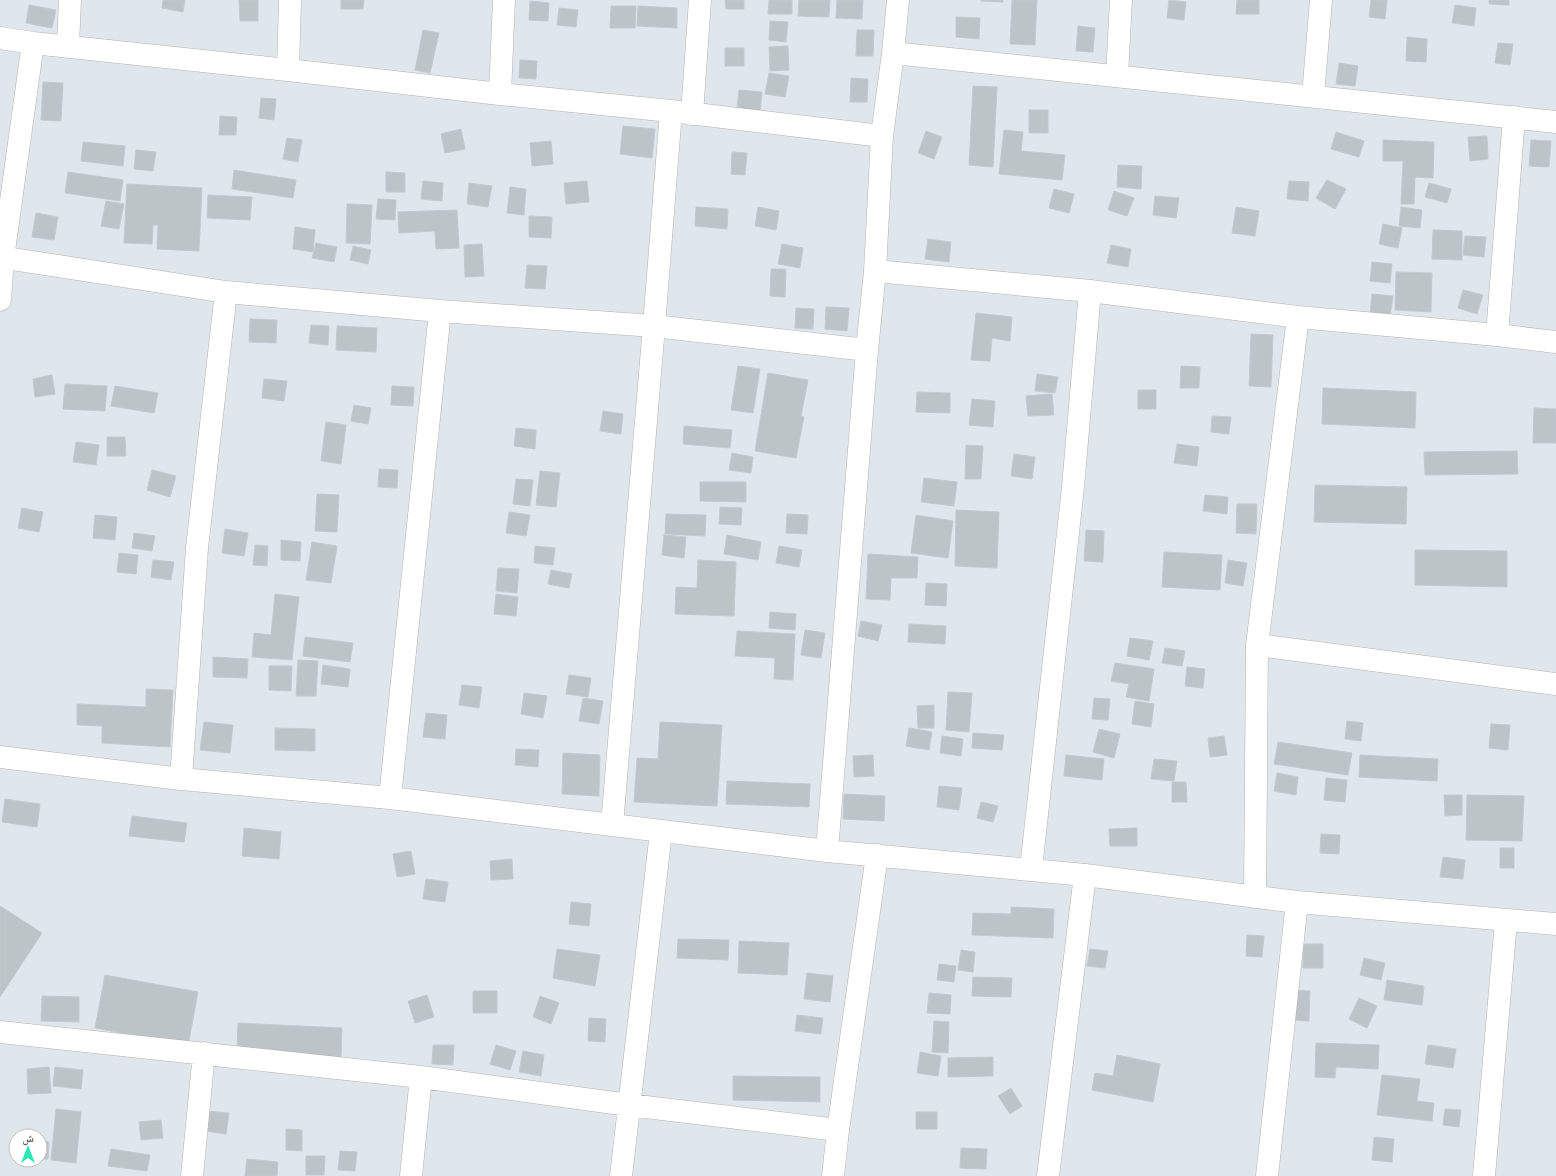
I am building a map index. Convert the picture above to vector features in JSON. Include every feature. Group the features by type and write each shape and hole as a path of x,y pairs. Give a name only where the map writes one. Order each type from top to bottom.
{"street":[{"path":"68,46 70,0"},
{"path":"288,70 290,0"},
{"path":"500,94 504,0"},
{"path":"692,114 700,0"},
{"path":"827,851 867,350 875,272 882,136 898,0"},
{"path":"1117,76 1121,0"},
{"path":"1313,96 1321,0"},
{"path":"0,38 33,43 500,94 671,111 882,136"},
{"path":"0,300 2,258 33,43"},
{"path":"893,52 1556,122"},
{"path":"612,825 671,111"},
{"path":"1497,335 1514,117"},
{"path":"2,258 226,292 440,311 654,326 867,350"},
{"path":"875,272 1090,291 1298,317 1497,335 1556,342"},
{"path":"1031,869 1072,495 1090,291"},
{"path":"181,779 197,548 226,292"},
{"path":"390,798 440,311"},
{"path":"1255,897 1257,645 1298,317"},
{"path":"1257,645 1556,684"},
{"path":"0,757 181,779 390,798 827,851 1085,875 1297,902 1506,921 1556,924"},
{"path":"621,1176 661,832"},
{"path":"833,1176 838,1130 877,855"},
{"path":"1048,1176 1085,875"},
{"path":"1267,1176 1297,902"},
{"path":"1484,1176 1506,921"},
{"path":"0,1032 421,1077 629,1105 838,1130"},
{"path":"192,1176 204,1053"},
{"path":"411,1176 421,1077"}],"building":[{"path":"163,0 185,0 183,12 162,8"},
{"path":"239,0 258,0 258,21 240,21"},
{"path":"341,0 364,0 363,9 341,9"},
{"path":"725,0 744,0 744,9 726,9"},
{"path":"769,0 792,0 792,14 768,14"},
{"path":"799,0 830,0 829,17 798,16"},
{"path":"837,0 863,0 862,19 836,18"},
{"path":"1003,0 1003,2 981,1"},
{"path":"1012,0 1037,0 1035,45 1010,44"},
{"path":"1169,0 1186,2 1184,20 1167,18"},
{"path":"1237,0 1259,0 1259,14 1236,14"},
{"path":"1371,0 1387,0 1385,19 1369,17"},
{"path":"1489,0 1509,0 1509,5 1489,4"},
{"path":"530,1 549,3 548,21 529,20"},
{"path":"29,5 56,10 52,28 26,23"},
{"path":"1455,5 1476,8 1474,26 1452,23"},
{"path":"611,6 636,6 635,28 610,28"},
{"path":"638,6 677,8 677,28 637,26"},
{"path":"559,8 578,10 576,27 557,25"},
{"path":"956,17 980,18 979,39 956,37"},
{"path":"770,21 788,22 786,42 769,40"},
{"path":"1078,26 1095,28 1093,52 1076,51"},
{"path":"423,30 439,33 430,73 415,70"},
{"path":"857,30 874,30 873,56 856,56"},
{"path":"1407,37 1427,39 1426,62 1406,61"},
{"path":"1498,43 1513,44 1510,65 1495,63"},
{"path":"788,46 789,70 770,71 769,47"},
{"path":"725,48 744,48 744,66 725,66"},
{"path":"520,60 537,61 536,79 519,78"},
{"path":"1339,63 1358,66 1355,86 1336,84"},
{"path":"769,73 789,76 785,97 765,94"},
{"path":"851,78 868,79 867,102 850,102"},
{"path":"43,82 63,83 61,121 41,120"},
{"path":"973,86 997,87 993,167 969,165"},
{"path":"739,90 762,92 760,112 737,109"},
{"path":"261,98 276,99 274,120 259,118"},
{"path":"1029,110 1048,110 1048,133 1029,133"},
{"path":"220,116 237,117 236,135 219,135"},
{"path":"623,126 655,129 652,158 620,154"},
{"path":"461,129 465,149 445,153 441,134"},
{"path":"1004,130 1023,132 1021,151 1065,155 1062,180 999,174"},
{"path":"926,131 942,137 934,159 918,153"},
{"path":"1336,132 1364,141 1359,157 1331,149"},
{"path":"1487,136 1488,159 1470,161 1468,137"},
{"path":"287,138 302,140 298,162 283,159"},
{"path":"1383,140 1434,142 1433,178 1415,177 1414,204 1401,204 1403,161 1383,161"},
{"path":"1531,140 1551,141 1549,167 1529,166"},
{"path":"551,141 553,164 532,166 530,143"},
{"path":"83,142 125,146 123,166 81,161"},
{"path":"136,150 156,152 153,171 134,169"},
{"path":"732,152 747,153 745,175 731,174"},
{"path":"1118,165 1142,166 1141,189 1117,187"},
{"path":"234,170 296,180 293,198 232,189"},
{"path":"68,172 123,180 120,201 65,193"},
{"path":"386,172 405,173 405,192 386,192"},
{"path":"1327,180 1346,189 1335,209 1316,198"},
{"path":"423,181 443,183 442,201 421,199"},
{"path":"587,181 589,202 566,204 564,183"},
{"path":"1289,181 1309,182 1308,201 1287,199"},
{"path":"469,183 492,186 488,207 467,204"},
{"path":"1429,183 1451,189 1447,203 1425,197"},
{"path":"127,184 202,188 199,251 157,249 158,225 153,225 152,244 124,243"},
{"path":"510,187 526,189 524,215 507,213"},
{"path":"1054,189 1074,194 1069,213 1049,208"},
{"path":"1114,191 1134,198 1127,216 1108,210"},
{"path":"208,195 252,197 250,220 207,218"},
{"path":"1155,196 1179,198 1176,218 1153,215"},
{"path":"378,199 396,200 395,220 376,219"},
{"path":"106,201 124,204 119,229 101,226"},
{"path":"347,204 372,205 370,244 346,243"},
{"path":"696,207 728,209 727,229 695,226"},
{"path":"758,207 779,211 776,230 755,226"},
{"path":"1236,207 1259,211 1255,236 1232,233"},
{"path":"1401,207 1422,210 1420,228 1399,226"},
{"path":"457,210 459,248 436,249 435,231 399,233 398,212"},
{"path":"36,213 58,217 54,240 32,237"},
{"path":"529,216 552,217 551,238 529,237"},
{"path":"1383,224 1402,228 1398,248 1379,244"},
{"path":"295,227 315,230 313,252 293,249"},
{"path":"1433,230 1462,231 1462,260 1432,259"},
{"path":"1465,236 1486,237 1484,257 1463,255"},
{"path":"928,239 951,242 949,262 925,259"},
{"path":"316,243 337,247 334,262 312,258"},
{"path":"482,244 484,276 465,277 464,245"},
{"path":"782,244 803,248 800,268 778,264"},
{"path":"1111,245 1131,249 1128,267 1107,263"},
{"path":"353,246 371,250 368,264 350,260"},
{"path":"1372,262 1392,264 1390,283 1370,281"},
{"path":"527,265 547,266 545,289 525,288"},
{"path":"771,269 786,269 785,297 770,296"},
{"path":"1396,272 1432,273 1431,312 1395,310"},
{"path":"1463,290 1483,295 1477,314 1458,308"},
{"path":"1372,294 1393,296 1390,316 1370,314"},
{"path":"826,307 849,308 847,331 825,329"},
{"path":"796,308 814,309 813,329 795,328"},
{"path":"976,313 1012,317 1010,341 992,338 990,361 971,360"},
{"path":"250,319 277,320 276,343 249,342"},
{"path":"311,325 329,326 328,345 309,343"},
{"path":"337,326 377,328 376,352 336,350"},
{"path":"1251,334 1273,335 1271,387 1249,386"},
{"path":"738,366 760,369 753,413 731,410"},
{"path":"1181,366 1200,367 1199,388 1180,388"},
{"path":"768,373 808,380 801,416 804,417 796,458 755,451"},
{"path":"1037,374 1058,377 1055,393 1035,391"},
{"path":"52,375 55,394 35,397 33,379"},
{"path":"264,379 287,381 284,401 262,398"},
{"path":"65,384 107,386 105,411 63,409"},
{"path":"115,386 158,393 154,413 111,406"},
{"path":"392,386 414,387 413,406 391,405"},
{"path":"1323,388 1416,392 1415,428 1322,424"},
{"path":"1138,390 1156,390 1156,409 1138,409"},
{"path":"917,392 950,393 950,413 916,412"},
{"path":"1052,394 1054,415 1028,416 1026,396"},
{"path":"972,399 995,401 993,427 969,425"},
{"path":"354,405 371,408 368,424 351,421"},
{"path":"1534,408 1556,409 1556,443 1533,443"},
{"path":"603,411 623,414 621,434 600,431"},
{"path":"1212,416 1231,417 1229,434 1211,432"},
{"path":"326,422 346,425 341,464 321,461"},
{"path":"684,426 732,430 730,448 683,444"},
{"path":"516,428 536,430 535,449 514,446"},
{"path":"107,437 125,437 126,456 107,456"},
{"path":"76,442 99,445 96,465 73,462"},
{"path":"1177,444 1199,447 1197,466 1174,463"},
{"path":"966,445 983,446 981,479 965,479"},
{"path":"1517,451 1518,474 1425,475 1424,452"},
{"path":"732,453 753,457 751,473 729,470"},
{"path":"1014,454 1035,457 1032,479 1011,476"},
{"path":"379,469 398,470 397,488 378,487"},
{"path":"152,470 176,476 170,497 147,490"},
{"path":"540,471 560,473 556,507 536,505"},
{"path":"924,478 957,482 954,506 921,502"},
{"path":"516,479 533,480 530,506 513,504"},
{"path":"700,482 746,482 746,502 700,501"},
{"path":"1315,485 1407,487 1406,524 1314,522"},
{"path":"317,494 339,495 337,532 315,531"},
{"path":"1205,495 1228,497 1227,514 1203,511"},
{"path":"1237,504 1257,504 1256,534 1236,533"},
{"path":"720,507 742,508 741,525 719,524"},
{"path":"22,508 43,512 39,532 18,528"},
{"path":"956,510 999,512 997,568 955,566"},
{"path":"509,512 530,515 526,536 506,533"},
{"path":"666,514 706,515 705,536 665,534"},
{"path":"787,514 808,515 807,534 786,533"},
{"path":"95,515 117,517 115,540 93,538"},
{"path":"916,515 953,521 948,558 911,553"},
{"path":"225,529 248,533 244,556 222,553"},
{"path":"1086,530 1104,531 1103,562 1084,561"},
{"path":"134,533 155,536 152,551 132,548"},
{"path":"664,535 686,537 684,558 662,555"},
{"path":"727,535 761,542 758,560 724,554"},
{"path":"281,540 301,542 300,561 281,560"},
{"path":"312,542 337,546 331,583 306,580"},
{"path":"255,545 268,546 267,566 253,565"},
{"path":"535,546 555,548 553,565 534,563"},
{"path":"779,546 802,550 799,567 776,563"},
{"path":"1415,550 1507,551 1507,587 1415,585"},
{"path":"1164,552 1222,555 1220,590 1162,587"},
{"path":"119,553 138,555 136,574 117,572"},
{"path":"868,554 918,557 917,578 891,578 890,600 866,599"},
{"path":"153,560 174,562 171,580 151,577"},
{"path":"698,560 736,562 734,616 675,614 676,587 697,588"},
{"path":"1228,560 1247,563 1243,586 1225,583"},
{"path":"498,568 519,569 517,593 496,591"},
{"path":"551,570 572,574 569,588 548,584"},
{"path":"926,583 947,584 946,606 925,605"},
{"path":"275,594 299,597 292,660 252,657 254,633 271,635"},
{"path":"496,594 518,597 516,616 494,614"},
{"path":"770,612 796,614 795,630 769,628"},
{"path":"861,621 882,625 878,641 858,636"},
{"path":"909,624 946,626 945,644 908,642"},
{"path":"805,630 825,633 821,658 801,655"},
{"path":"737,631 795,634 793,680 774,679 775,658 735,656"},
{"path":"305,637 353,643 350,662 303,656"},
{"path":"1130,638 1153,641 1149,660 1127,656"},
{"path":"1165,648 1185,651 1182,666 1162,663"},
{"path":"213,657 248,659 247,678 213,677"},
{"path":"298,660 318,661 316,696 296,696"},
{"path":"1115,663 1154,669 1149,701 1126,697 1129,684 1111,681"},
{"path":"323,665 350,669 348,687 321,684"},
{"path":"269,666 292,666 291,691 269,690"},
{"path":"1187,667 1205,669 1203,688 1185,686"},
{"path":"569,675 591,678 588,697 566,694"},
{"path":"462,685 482,687 479,708 459,705"},
{"path":"146,689 173,690 170,747 102,743 102,726 77,725 77,704 146,707"},
{"path":"948,692 972,693 969,732 946,730"},
{"path":"524,693 547,696 543,718 521,714"},
{"path":"583,698 603,701 599,724 579,721"},
{"path":"1094,698 1110,699 1108,720 1092,719"},
{"path":"1135,701 1154,704 1151,727 1132,724"},
{"path":"934,705 934,728 918,728 917,706"},
{"path":"426,713 447,715 445,739 423,737"},
{"path":"1347,721 1363,723 1361,741 1345,739"},
{"path":"204,722 233,725 230,753 200,750"},
{"path":"660,722 722,725 717,806 634,802 637,758 658,759"},
{"path":"1491,724 1510,725 1508,750 1489,748"},
{"path":"275,728 315,729 315,751 275,750"},
{"path":"909,728 932,732 929,750 906,746"},
{"path":"1099,729 1120,734 1114,758 1093,752"},
{"path":"973,733 1004,735 1002,750 972,748"},
{"path":"942,736 963,739 961,756 940,753"},
{"path":"1224,736 1227,755 1210,757 1208,738"},
{"path":"1278,742 1352,753 1348,775 1274,764"},
{"path":"516,749 539,750 538,767 515,765"},
{"path":"563,753 600,755 599,796 562,794"},
{"path":"873,755 874,776 854,777 853,756"},
{"path":"1066,755 1104,759 1102,780 1064,776"},
{"path":"1360,755 1438,759 1437,781 1359,777"},
{"path":"1154,759 1177,761 1174,781 1151,779"},
{"path":"1277,773 1298,777 1296,795 1274,791"},
{"path":"1326,778 1347,780 1345,802 1324,800"},
{"path":"727,781 810,784 809,807 726,804"},
{"path":"1172,782 1186,782 1187,802 1172,802"},
{"path":"939,786 962,788 959,810 937,807"},
{"path":"844,794 885,796 884,821 843,819"},
{"path":"1444,795 1462,795 1462,815 1445,816"},
{"path":"1467,795 1524,796 1522,841 1466,840"},
{"path":"5,799 40,804 37,827 2,822"},
{"path":"981,802 998,806 993,822 977,818"},
{"path":"132,816 187,823 184,842 129,836"},
{"path":"244,828 281,832 279,859 242,856"},
{"path":"1137,828 1137,846 1110,846 1109,829"},
{"path":"1321,834 1340,835 1339,854 1320,853"},
{"path":"1500,848 1514,848 1514,868 1500,868"},
{"path":"411,851 415,874 397,877 393,854"},
{"path":"1443,857 1465,860 1463,879 1440,877"},
{"path":"512,859 513,879 491,880 490,861"},
{"path":"426,879 448,882 445,902 423,899"},
{"path":"571,902 591,904 589,926 569,924"},
{"path":"0,906 42,933 0,997"},
{"path":"1011,907 1054,909 1053,938 972,935 973,913 1011,914"},
{"path":"1247,935 1264,936 1262,957 1246,956"},
{"path":"678,939 729,940 728,960 677,958"},
{"path":"739,941 789,943 787,975 738,973"},
{"path":"1303,944 1323,944 1323,968 1303,968"},
{"path":"557,949 600,955 595,986 553,978"},
{"path":"1090,949 1108,951 1105,968 1087,966"},
{"path":"961,950 975,952 973,972 958,970"},
{"path":"1364,958 1385,963 1381,980 1360,975"},
{"path":"939,964 956,966 954,982 937,980"},
{"path":"807,973 833,976 830,1002 804,999"},
{"path":"105,975 198,992 188,1046 95,1028"},
{"path":"973,977 1012,978 1011,997 972,996"},
{"path":"1387,980 1424,986 1422,1005 1384,1000"},
{"path":"1292,990 1310,991 1309,1021 1291,1020"},
{"path":"473,991 497,991 497,1013 473,1013"},
{"path":"929,993 951,995 950,1014 927,1013"},
{"path":"427,995 434,1017 415,1023 408,1001"},
{"path":"42,996 79,997 79,1022 41,1021"},
{"path":"540,996 559,1003 551,1024 533,1017"},
{"path":"1359,998 1377,1006 1367,1028 1349,1019"},
{"path":"797,1015 823,1018 821,1034 795,1031"},
{"path":"589,1018 606,1019 605,1042 588,1041"},
{"path":"934,1021 949,1022 948,1053 932,1052"},
{"path":"238,1023 342,1028 341,1057 237,1052"},
{"path":"1316,1043 1379,1045 1378,1069 1336,1067 1335,1078 1315,1077"},
{"path":"433,1045 454,1045 453,1065 432,1064"},
{"path":"496,1045 516,1051 510,1070 490,1064"},
{"path":"1428,1045 1456,1049 1453,1068 1425,1064"},
{"path":"523,1051 544,1055 541,1076 519,1072"},
{"path":"920,1052 941,1056 938,1076 917,1073"},
{"path":"1117,1055 1160,1064 1153,1102 1092,1090 1095,1073 1113,1076"},
{"path":"993,1057 993,1076 948,1077 948,1058"},
{"path":"49,1067 51,1093 28,1094 27,1069"},
{"path":"55,1067 83,1070 81,1089 53,1086"},
{"path":"1382,1075 1420,1079 1417,1101 1434,1103 1432,1121 1377,1115"},
{"path":"733,1076 820,1077 820,1102 733,1100"},
{"path":"1011,1088 1022,1106 1010,1114 998,1096"},
{"path":"56,1109 81,1112 76,1163 51,1160"},
{"path":"1445,1109 1461,1110 1459,1127 1443,1125"},
{"path":"207,1111 229,1113 226,1134 205,1131"},
{"path":"916,1112 937,1112 937,1129 916,1129"},
{"path":"161,1120 163,1138 141,1140 139,1122"},
{"path":"286,1129 302,1130 302,1151 286,1150"},
{"path":"1374,1137 1394,1139 1392,1162 1372,1160"},
{"path":"961,1148 987,1149 986,1169 960,1168"},
{"path":"111,1149 150,1155 147,1171 108,1166"},
{"path":"340,1151 357,1152 355,1171 338,1170"},
{"path":"306,1156 325,1156 324,1175 306,1175"},
{"path":"247,1159 278,1162 277,1176 245,1176"}]}
